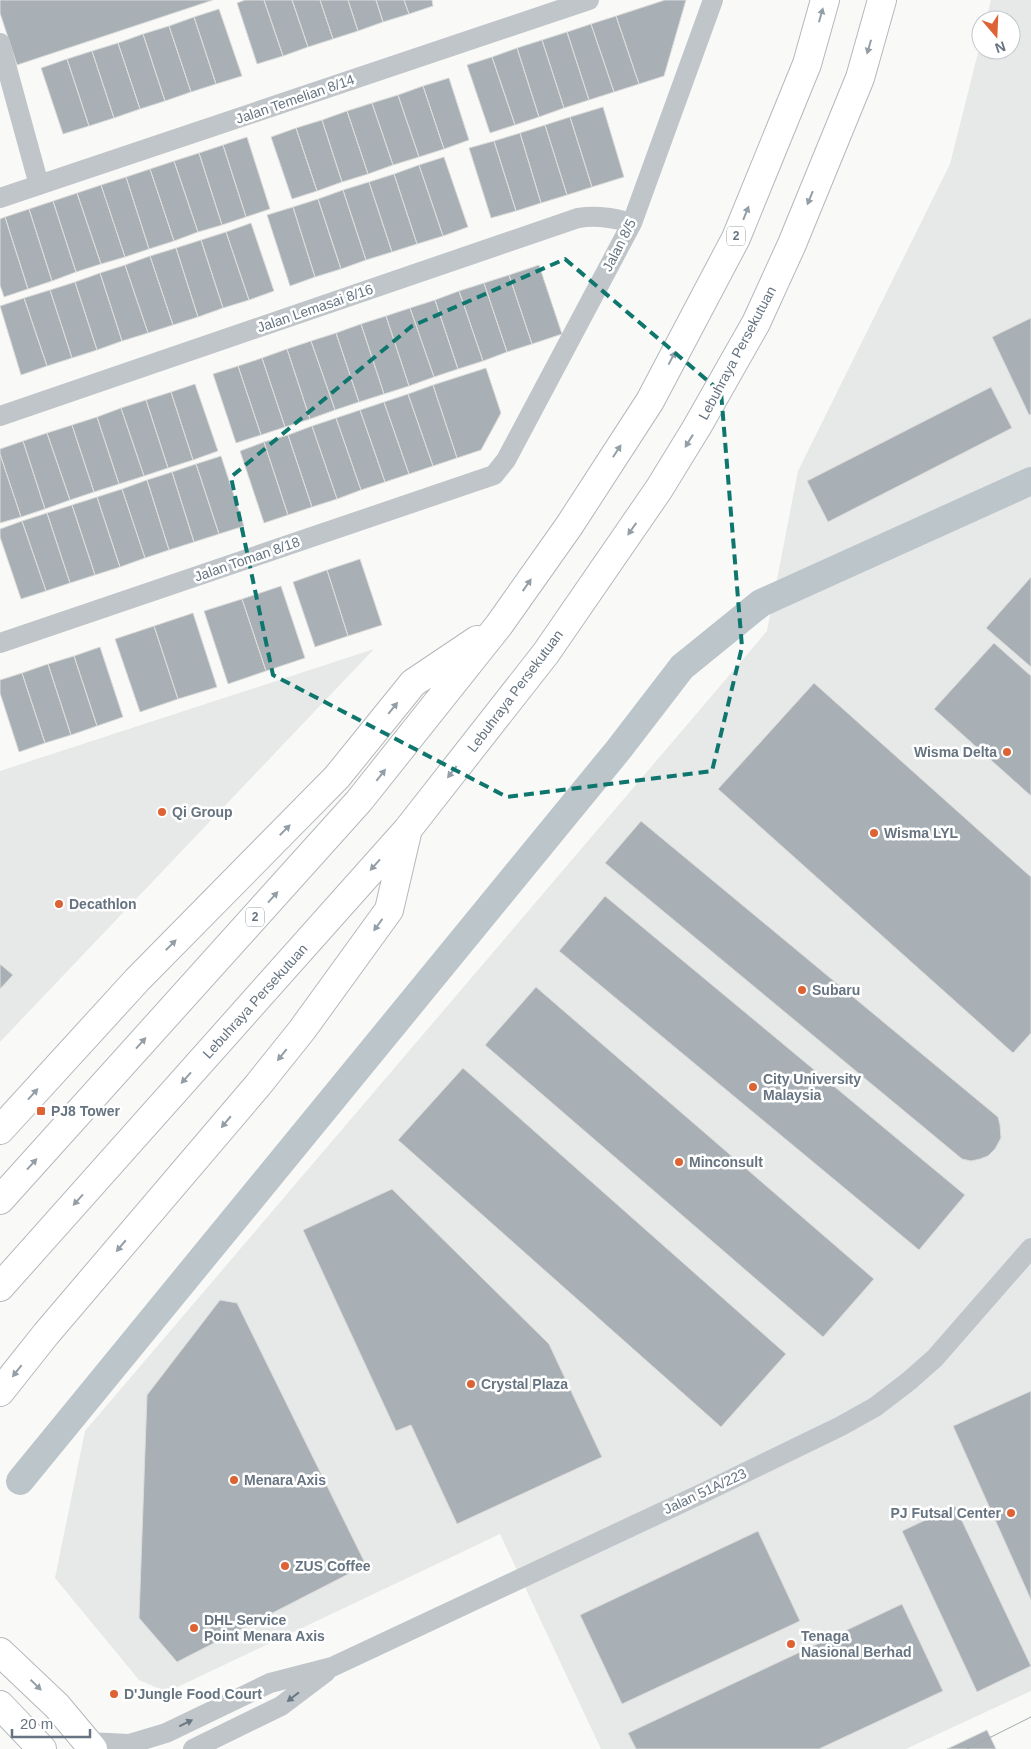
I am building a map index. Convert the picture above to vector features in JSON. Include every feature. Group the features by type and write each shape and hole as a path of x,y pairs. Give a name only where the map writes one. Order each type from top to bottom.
{"main road":[{"name":"2","path":"0,1200 359,801 498,625 568,526 650,401 731,246 807,64 825,0"},
{"name":"Lebuhraya Persekutuan","path":"0,1287 408,829 546,653 659,489 697,427 756,323 792,244 860,78 882,0"},
{"path":"0,1130 137,980 337,777 413,683 498,625"},
{"path":"0,1392 46,1334 258,1085 308,1022 389,910 408,829"},
{"path":"0,1652 57,1706 91,1746"},
{"path":"0,1706 42,1749"}],"street":[{"name":"Jalan Temelian 8/14","path":"0,198 589,0"},
{"name":"Jalan 8/5","path":"494,475 506,460 632,223 713,0"},
{"path":"0,43 39,185"},
{"name":"Jalan Lemasai 8/16","path":"0,416 578,218 608,217 632,223"},
{"name":"Jalan Toman 8/18","path":"0,643 494,475"},
{"name":"Jalan 51A/223","path":"91,1746 130,1744 166,1733 270,1683 332,1667 705,1492 834,1429 875,1407 935,1358 1031,1248"},
{"name":"Jalan 51A/223","path":"194,1749 281,1706 332,1667"}],"highlighted area":[{"path":"565,259 721,392 742,647 712,771 507,797 273,675 231,477 412,326"}],"shaded area":[{"path":"991,0 1031,0 1031,1691 906,1749 601,1749 500,1534 167,1692 139,1680 55,1578 85,1431 767,631 798,471 950,164 976,60 1021,60 1021,10 988,10"},
{"path":"374,649 0,1042 0,771"}],"building":[{"path":"0,0 213,0 17,65 0,13"},
{"path":"245,0 264,0 283,56 257,64 237,3"},
{"path":"264,0 292,0 308,47 283,56"},
{"path":"292,0 320,0 333,39 308,47"},
{"path":"320,0 348,0 358,31 333,39"},
{"path":"348,0 376,0 383,22 358,31"},
{"path":"376,0 404,0 409,14 383,22"},
{"path":"404,0 432,0 433,6 409,14"},
{"path":"665,0 686,0 664,76 639,84 616,16"},
{"path":"219,9 242,76 216,84 194,17"},
{"path":"616,16 639,84 614,92 591,24"},
{"path":"194,17 216,84 191,92 169,26"},
{"path":"591,24 614,92 589,100 567,32"},
{"path":"169,26 191,92 165,101 143,34"},
{"path":"567,32 589,100 564,108 542,40"},
{"path":"143,34 165,101 140,109 118,43"},
{"path":"542,40 564,108 539,117 517,48"},
{"path":"118,43 140,109 114,118 92,51"},
{"path":"517,48 539,117 515,125 492,57"},
{"path":"92,51 114,118 89,126 67,59"},
{"path":"492,57 515,125 490,133 467,65"},
{"path":"67,59 89,126 63,134 41,68"},
{"path":"449,78 469,140 444,149 423,86"},
{"path":"423,86 444,149 419,157 398,95"},
{"path":"398,95 419,157 393,165 372,103"},
{"path":"372,103 393,165 368,174 347,111"},
{"path":"603,107 624,177 592,187 570,117"},
{"path":"347,111 368,174 342,182 322,120"},
{"path":"570,117 592,187 567,195 545,125"},
{"path":"322,120 342,182 317,191 296,128"},
{"path":"545,125 567,195 541,203 520,133"},
{"path":"296,128 317,191 292,199 271,137"},
{"path":"520,133 541,203 516,211 494,141"},
{"path":"247,137 270,209 246,217 223,145"},
{"path":"494,141 516,211 491,218 469,148"},
{"path":"223,145 246,217 222,225 199,153"},
{"path":"199,153 222,225 198,232 174,161"},
{"path":"444,157 468,227 443,236 419,165"},
{"path":"174,161 198,232 174,241 150,169"},
{"path":"419,165 443,236 417,244 394,174"},
{"path":"150,169 174,241 149,249 126,177"},
{"path":"394,174 417,244 392,252 369,182"},
{"path":"126,177 149,249 125,257 101,185"},
{"path":"369,182 392,252 366,260 343,190"},
{"path":"101,185 125,257 101,264 77,193"},
{"path":"343,190 366,260 341,269 318,199"},
{"path":"77,193 101,264 76,272 53,201"},
{"path":"318,199 341,269 315,277 293,207"},
{"path":"53,201 76,272 52,281 29,209"},
{"path":"293,207 315,277 290,286 267,215"},
{"path":"29,209 52,281 28,289 5,217"},
{"path":"5,217 28,289 4,297 0,285 0,219"},
{"path":"251,223 274,291 249,300 226,232"},
{"path":"226,232 249,300 223,308 201,240"},
{"path":"201,240 223,308 198,317 176,248"},
{"path":"176,248 198,317 173,325 150,256"},
{"path":"150,256 173,325 148,333 125,265"},
{"path":"125,265 148,333 122,341 100,273"},
{"path":"539,265 562,334 532,344 509,275"},
{"path":"100,273 122,341 97,350 75,282"},
{"path":"509,275 532,344 507,352 484,283"},
{"path":"75,282 97,350 72,358 50,290"},
{"path":"484,283 507,352 483,361 459,291"},
{"path":"50,290 72,358 47,366 24,298"},
{"path":"459,291 483,361 458,369 435,300"},
{"path":"24,298 47,366 21,375 0,306"},
{"path":"435,300 458,369 434,377 410,308"},
{"path":"410,308 434,377 409,386 386,316"},
{"path":"386,316 409,386 384,394 361,324"},
{"path":"1031,318 1031,414 1029,415 992,337"},
{"path":"361,324 384,394 359,402 336,333"},
{"path":"336,333 359,402 335,410 311,341"},
{"path":"311,341 335,410 310,419 287,349"},
{"path":"287,349 310,419 285,427 262,358"},
{"path":"262,358 285,427 261,435 238,366"},
{"path":"238,366 261,435 236,443 213,374"},
{"path":"486,368 501,413 481,450 457,458 433,385"},
{"path":"195,384 218,451 193,460 171,392"},
{"path":"433,385 457,458 433,466 408,394"},
{"path":"991,387 1012,428 828,522 807,481"},
{"path":"171,392 193,460 168,468 146,400"},
{"path":"408,394 433,466 409,474 384,402"},
{"path":"146,400 168,468 144,476 121,408"},
{"path":"384,402 409,474 385,482 360,410"},
{"path":"121,408 144,476 119,484 97,417"},
{"path":"360,410 385,482 361,490 336,418"},
{"path":"97,417 119,484 94,492 72,425"},
{"path":"336,418 361,490 337,499 312,426"},
{"path":"72,425 94,492 70,500 47,433"},
{"path":"312,426 337,499 312,507 288,435"},
{"path":"47,433 70,500 45,509 23,441"},
{"path":"288,435 312,507 288,515 264,442"},
{"path":"23,441 45,509 21,517 0,449"},
{"path":"264,442 288,515 264,523 240,451"},
{"path":"0,454 21,517 0,523"},
{"path":"221,456 244,526 219,534 196,464"},
{"path":"196,464 219,534 194,542 172,472"},
{"path":"172,472 194,542 169,550 147,480"},
{"path":"147,480 169,550 145,558 122,489"},
{"path":"122,489 145,558 120,567 97,497"},
{"path":"97,497 120,567 95,575 72,505"},
{"path":"72,505 95,575 70,583 47,513"},
{"path":"47,513 70,583 46,591 22,521"},
{"path":"22,521 46,591 21,599 0,537 0,529"},
{"path":"360,559 382,625 348,636 327,570"},
{"path":"327,570 348,636 315,647 293,582"},
{"path":"1031,577 1031,667 986,628"},
{"path":"281,586 305,658 266,671 242,599"},
{"path":"242,599 266,671 228,684 204,611"},
{"path":"193,613 217,687 178,699 154,626"},
{"path":"154,626 178,699 140,712 115,639"},
{"name":"Wisma Delta","path":"994,643 1031,676 1031,796 934,709"},
{"path":"100,647 123,717 97,726 74,656"},
{"path":"74,656 97,726 71,735 48,664"},
{"path":"48,664 71,735 45,743 22,673"},
{"path":"22,673 45,743 19,752 0,693 0,680"},
{"name":"Wisma LYL","path":"814,683 1031,877 1031,1033 1013,1053 718,789"},
{"name":"Subaru","path":"641,821 998,1117 1001,1138 995,1149 988,1156 980,1159 971,1161 962,1159 605,863"},
{"path":"605,896 965,1195 919,1250 559,951"},
{"path":"0,964 13,975 0,989"},
{"name":"Minconsult","path":"536,987 874,1279 823,1337 485,1045"},
{"path":"463,1068 786,1354 721,1427 398,1140"},
{"name":"Crystal Plaza","path":"392,1189 549,1344 602,1457 457,1524 411,1425 396,1431 303,1230"},
{"name":"Menara Axis","path":"220,1300 237,1303 366,1565 177,1662 139,1618 147,1395"},
{"name":"PJ Futsal Center","path":"1031,1391 1031,1600 953,1426"},
{"path":"955,1506 1031,1666 977,1692 902,1531"},
{"path":"758,1531 800,1621 622,1704 580,1615"},
{"path":"902,1604 943,1691 819,1749 636,1749 628,1733"},
{"path":"987,1730 996,1749 947,1749"}],"waterway":[{"path":"20,1481 619,749 682,667 761,603 1031,481"}],"tram line":[{"path":"967,1749 1031,1717"}],"place":[{"name":"Wisma Delta","path":"1007,752"},
{"name":"Qi Group","path":"162,812"},
{"name":"Wisma LYL","path":"874,833"},
{"name":"Decathlon","path":"59,904"},
{"name":"Subaru","path":"802,990"},
{"name":"City University Malaysia","path":"753,1087"},
{"name":"PJ8 Tower","path":"41,1111"},
{"name":"Minconsult","path":"679,1162"},
{"name":"Crystal Plaza","path":"471,1384"},
{"name":"Menara Axis","path":"234,1480"},
{"name":"PJ Futsal Center","path":"1011,1513"},
{"name":"ZUS Coffee","path":"285,1566"},
{"name":"DHL Service Point Menara Axis","path":"194,1628"},
{"name":"Tenaga Nasional Berhad","path":"791,1644"},
{"name":"D'Jungle Food Court","path":"114,1694"}]}
